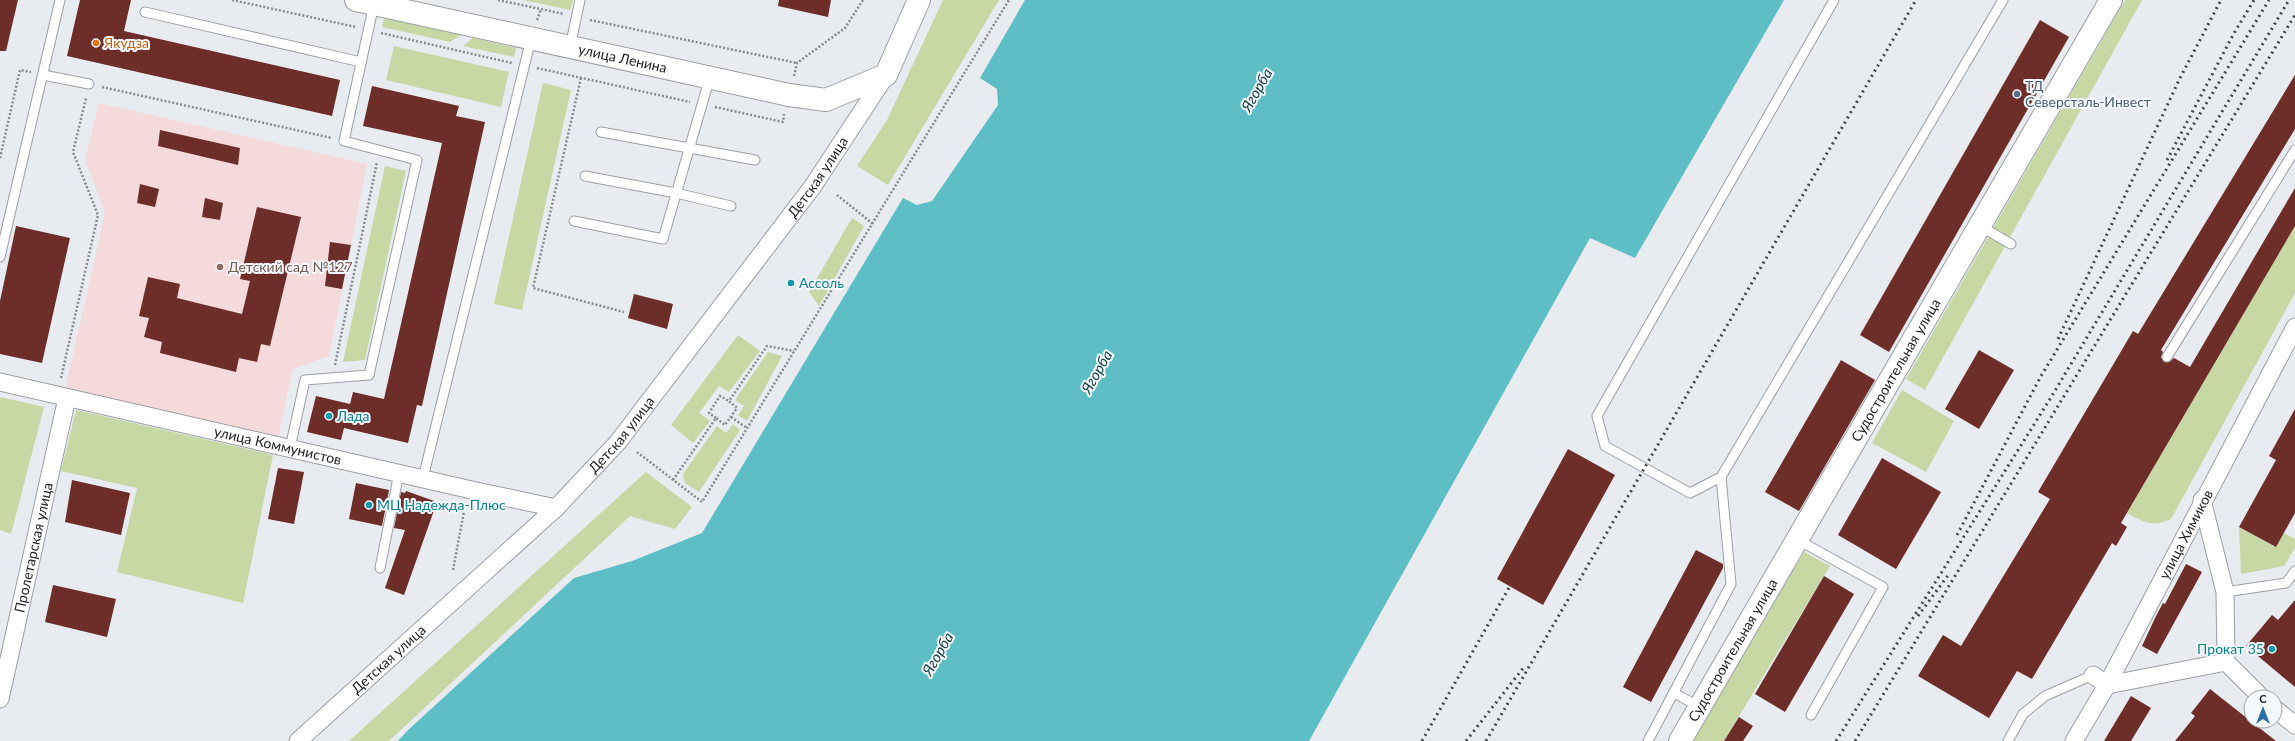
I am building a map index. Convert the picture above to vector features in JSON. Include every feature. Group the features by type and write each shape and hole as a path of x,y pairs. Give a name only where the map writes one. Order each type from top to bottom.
{"main road":[{"path":"886,75 919,0"},
{"name":"Судостроительная улица","path":"1680,741 2111,0"},
{"name":"улица Ленина","path":"365,2 789,95 826,100 886,75"}],"street":[{"name":"Детская улица","path":"298,741 556,508 618,442 813,186 886,75"},
{"name":"улица Химиков","path":"2074,741 2100,680 2202,500 2295,327"},
{"name":"улица Коммунистов","path":"0,382 423,478 476,492 556,508"},
{"name":"Пролетарская улица","path":"0,699 62,396"},
{"path":"2202,500 2225,592 2226,662 2253,689"},
{"path":"2100,680 2226,662"},
{"path":"2283,715 2295,725"}],"lane":[{"path":"0,257 60,0"},
{"path":"570,47 580,0"},
{"path":"1834,0 1597,416 1605,446 1690,493 1721,477 2003,0"},
{"path":"290,448 305,380 369,375 417,160 344,141 361,62 365,2"},
{"path":"145,12 361,62"},
{"path":"423,478 531,38"},
{"path":"43,74 89,84"},
{"path":"574,221 663,239 710,77"},
{"path":"601,132 755,160"},
{"path":"2168,357 2295,150"},
{"path":"585,176 676,193 731,206"},
{"path":"1980,226 2011,244"},
{"path":"380,568 400,473"},
{"path":"1648,741 1731,584 1721,477"},
{"path":"1798,540 1883,587 1811,715"},
{"path":"2225,592 2286,582 2295,571"},
{"path":"2008,741 2023,714 2045,696 2100,680"},
{"path":"1674,693 1700,707"}],"path":[{"path":"498,0 797,63"},
{"path":"846,28 862,0"},
{"path":"637,452 702,502 1009,0"},
{"path":"0,158 20,70 43,74"},
{"path":"62,396 98,215 73,152 89,84 344,141"},
{"path":"333,378 380,150"},
{"path":"837,195 873,224"},
{"path":"729,401 767,346 794,351"},
{"path":"720,396 737,408 731,417 726,425 709,413 720,396"},
{"path":"731,417 747,428"},
{"path":"673,480 716,418"},
{"path":"453,570 465,506"}],"shaded area":[{"name":"Детский сад №127","path":"99,103 367,164 329,356 293,369 278,437 65,390 105,213 85,159"}],"green space":[{"path":"523,0 573,0 570,10"},
{"path":"943,0 999,0 888,185 857,166 887,120"},
{"path":"2125,0 2142,0 1925,390 1906,379"},
{"path":"384,18 461,35 450,42 382,27"},
{"path":"473,38 516,48 514,57 463,46"},
{"path":"394,46 509,72 501,107 386,80"},
{"path":"543,83 571,90 522,310 494,304"},
{"path":"385,166 406,171 365,360 343,362"},
{"path":"852,218 864,226 819,306 809,292"},
{"path":"2295,226 2295,293 2171,519 2159,523 2149,523 2127,513"},
{"path":"738,335 760,351 729,392 719,386 699,413 710,421 693,443 671,425"},
{"path":"768,352 782,356 747,421 738,415 744,406 735,400"},
{"path":"1902,390 1954,421 1926,472 1872,443"},
{"path":"0,397 44,407 11,534 0,530"},
{"path":"76,410 273,455 243,603 117,572 137,488 61,471"},
{"path":"733,424 740,430 699,492 685,483 683,474 717,426 726,433"},
{"path":"646,472 692,507 675,529 630,516 389,741 349,741"},
{"path":"2239,527 2275,547 2284,533 2295,539 2295,548 2284,566 2241,574"},
{"path":"1804,552 1830,566 1724,741 1693,741"}],"water":[{"name":"Ягорба","path":"1025,0 1784,0 1635,258 1590,238 1309,741 398,741 407,731 574,578 632,561 702,533 903,198 917,205 932,201 998,105 997,89 980,78"}],"building":[{"path":"0,0 18,0 6,51 0,51"},
{"path":"80,0 131,0 124,31 340,80 332,116 67,56"},
{"path":"779,0 831,0 828,17 778,6"},
{"path":"2040,20 2069,37 1889,352 1860,335"},
{"path":"2295,75 2295,129 2161,350 2163,352 2161,357 2164,362 2169,362 2174,358 2190,367 2295,188 2295,226 2121,523 2127,527 2116,546 2112,543 2032,679 2017,671 1989,718 1918,676 1943,635 1961,646 2050,499 2038,492 2133,331 2138,334"},
{"path":"372,86 459,106 456,116 485,122 422,406 417,405 408,443 344,428 341,440 307,432 316,396 350,404 353,392 384,399 442,143 363,126"},
{"path":"160,130 240,148 238,165 158,146"},
{"path":"140,184 159,189 155,207 137,203"},
{"path":"205,198 223,203 220,220 202,217"},
{"path":"257,207 301,217 270,346 261,344 257,362 239,358 236,372 160,353 162,342 144,337 149,318 139,316 148,277 180,284 177,298 242,314 250,281 240,279"},
{"path":"16,226 70,238 42,363 0,354 0,301"},
{"path":"330,242 351,245 342,289 325,286"},
{"path":"634,294 673,304 667,329 628,318"},
{"path":"1979,350 2014,370 1979,429 1945,409"},
{"path":"1841,360 1875,380 1799,511 1765,492"},
{"path":"2295,409 2295,513 2276,547 2239,527 2276,460 2269,456"},
{"path":"1568,449 1615,475 1543,605 1497,579"},
{"path":"1882,458 1941,492 1896,569 1838,535"},
{"path":"278,468 304,472 294,524 268,519"},
{"path":"72,480 130,493 121,535 65,522"},
{"name":"МЦ Надежда-Плюс","path":"356,483 389,490 382,526 349,519"},
{"path":"406,491 437,502 404,595 385,588 405,530 394,528 401,492 405,493"},
{"path":"1696,550 1723,564 1723,568 1651,702 1623,687"},
{"path":"2186,564 2202,572 2157,654 2142,646 2156,616 2163,603 2165,604"},
{"path":"1824,576 1854,594 1785,712 1755,694"},
{"path":"53,585 116,599 107,637 45,622"},
{"name":"Прокат 35","path":"2295,600 2295,687 2246,646 2272,615 2278,620"},
{"path":"2210,689 2243,715 2243,729 2261,729 2276,741 2175,741 2195,716 2191,713"},
{"path":"2131,696 2151,708 2131,741 2104,741"},
{"path":"1739,717 1753,726 1743,741 1724,741"}],"railway":[{"path":"1486,741 1916,0"},
{"path":"2058,339 2179,80 2221,0"},
{"path":"2167,160 2233,35 2254,0"},
{"path":"1957,535 2041,376 2269,0"},
{"path":"1836,741 2050,399 2289,0"},
{"path":"1855,741 2295,15"},
{"path":"1918,616 1949,574"},
{"path":"1422,741 1510,586"},
{"path":"1466,741 1524,667"}],"place":[{"name":"Якудза","path":"96,43"},
{"name":"ТД Северсталь-Инвест","path":"2017,94"},
{"name":"Детский сад №127","path":"220,267"},
{"name":"Ассоль","path":"791,283"},
{"name":"Лада","path":"329,416"},
{"name":"МЦ Надежда-Плюс","path":"369,505"},
{"name":"Прокат 35","path":"2272,649"}]}
